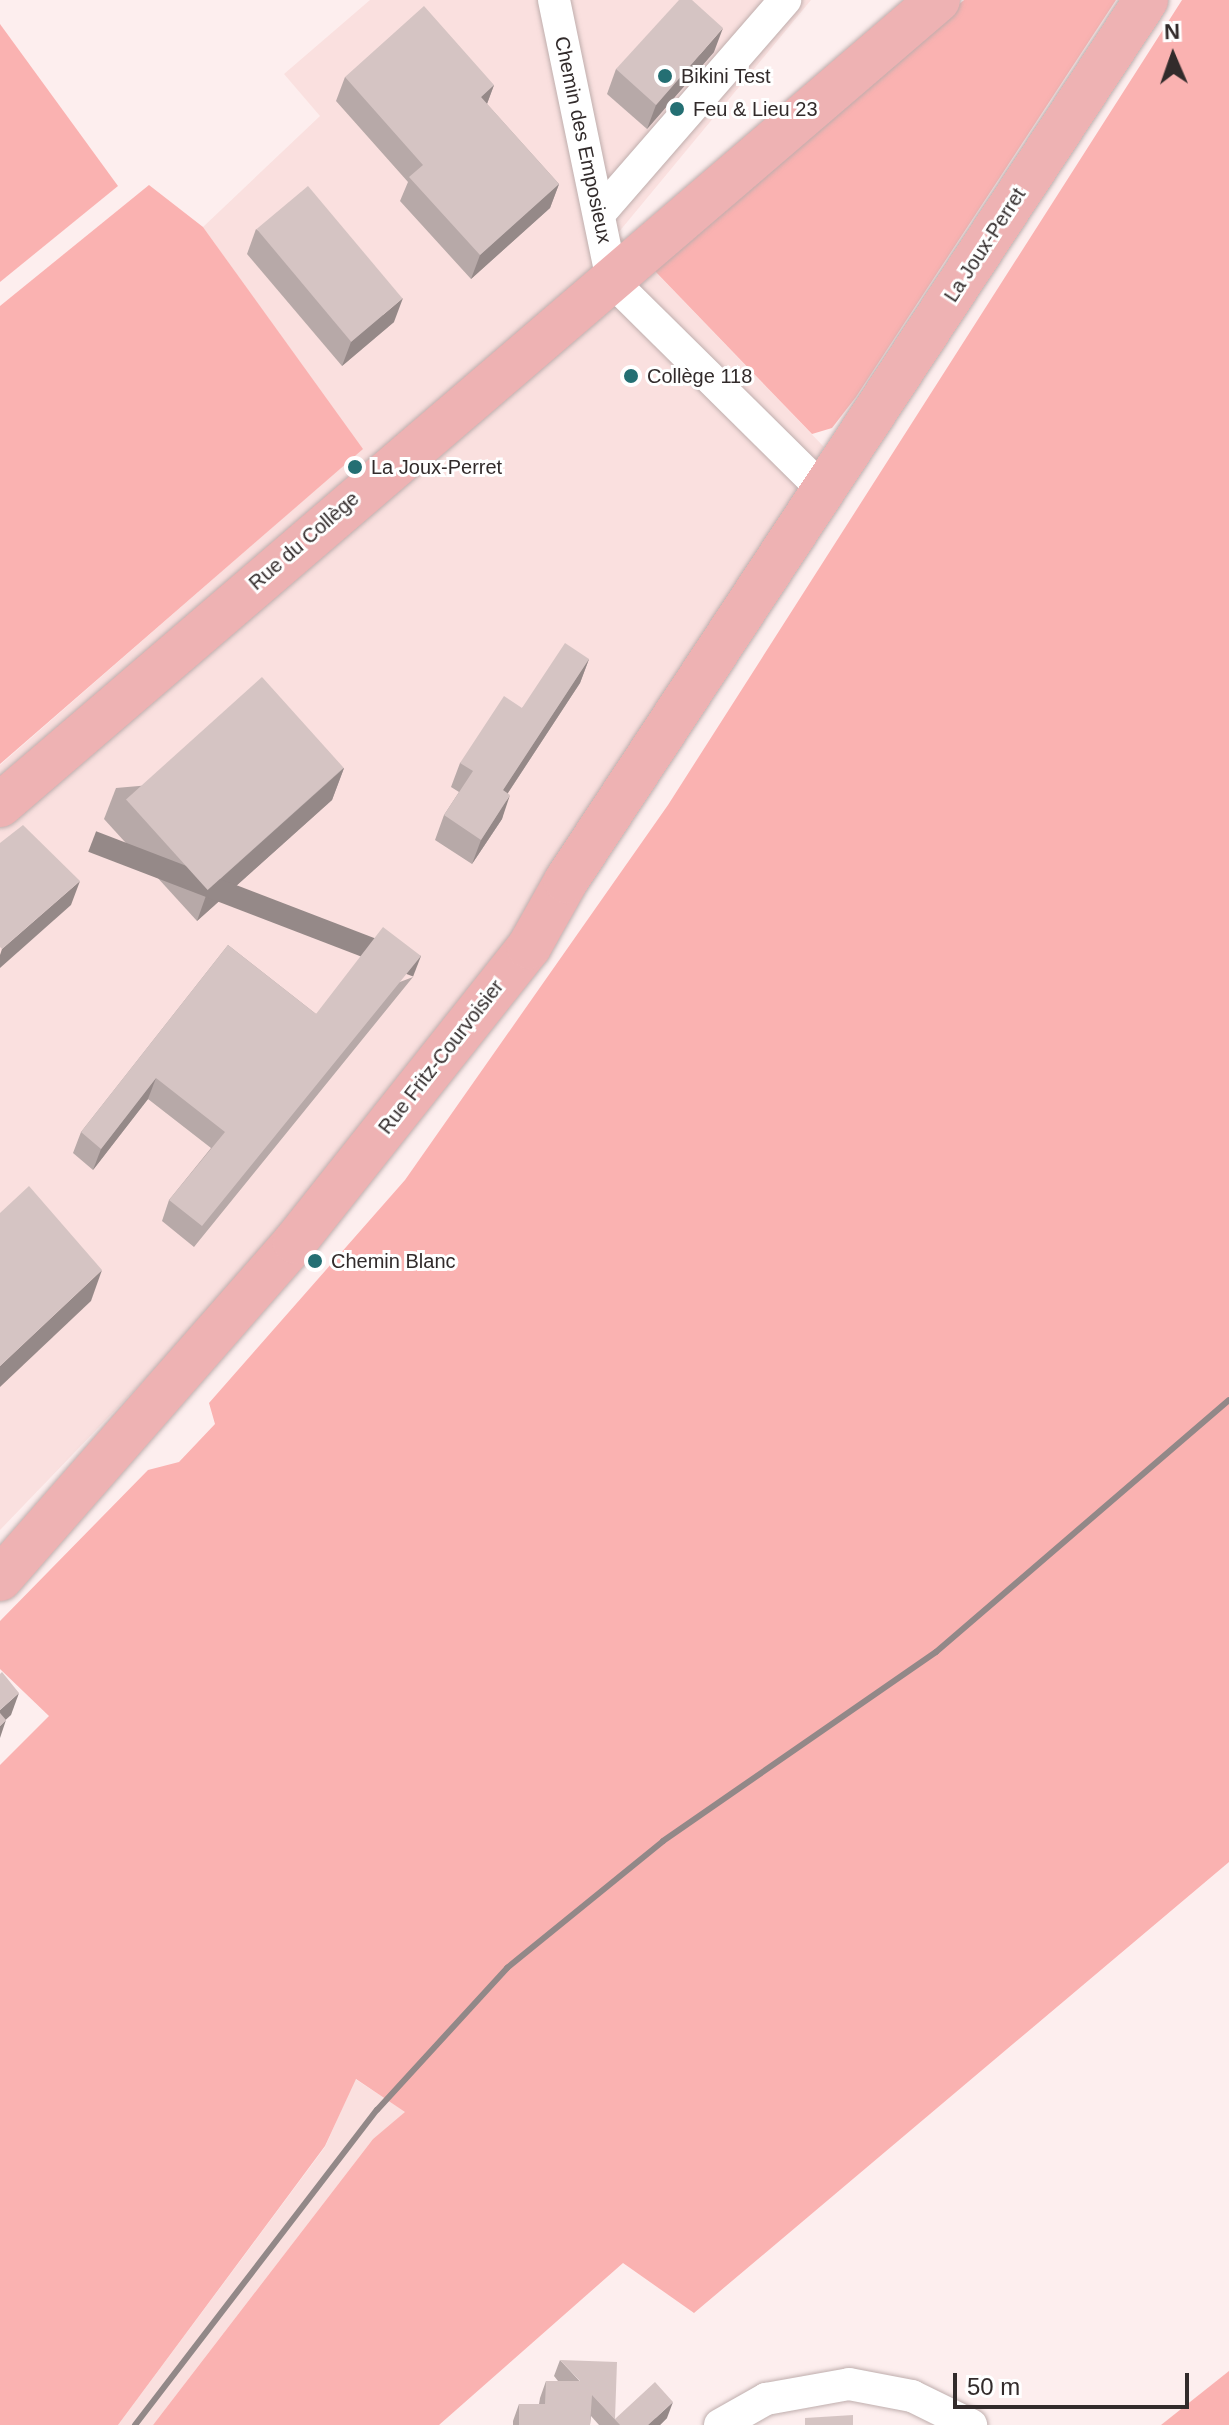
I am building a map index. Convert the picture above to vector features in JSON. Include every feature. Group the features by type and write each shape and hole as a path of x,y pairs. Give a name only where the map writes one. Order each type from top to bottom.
{"main road":[{"path":"612,281 938,0"},
{"name":"La Joux-Perret","path":"824,491 1146,0"},
{"name":"Rue du Collège","path":"0,805 612,281"},
{"name":"Rue Fritz-Courvoisier","path":"0,1579 295,1242 529,947 566,881 824,491"}],"street":[{"name":"Chemin des Emposieux","path":"554,0 612,281"},
{"path":"599,214 785,0"},
{"path":"612,281 824,491"},
{"path":"720,2425 766,2399 849,2384 912,2396 971,2425"}],"shaded area":[{"path":"370,0 811,0 618,233 824,447 799,497 483,982 199,1323 0,1530 0,765 362,449 203,227 320,116 284,74"},
{"path":"964,0 1116,0 856,397 832,428 812,434 652,268"},
{"path":"1182,0 1229,0 1229,1862 694,2313 623,2263 439,2425 153,2425 373,2139 405,2112 356,2079 325,2146 118,2425 0,2425 0,1765 49,1716 0,1669 0,1621 148,1470 179,1462 215,1424 209,1403 405,1180 668,805"},
{"path":"0,24 118,186 0,282"},
{"path":"149,185 203,227 363,449 0,764 0,306"},
{"path":"355,2079 406,2112 373,2139 153,2425 118,2425 325,2147"},
{"path":"1229,2371 1229,2425 1161,2425"}],"building":[{"path":"679,0 692,0 723,28 656,105 616,69"},
{"path":"424,6 494,85 481,97 559,184 480,255 409,177 423,165 345,77"},
{"path":"308,186 402,299 351,342 257,229"},
{"path":"565,643 589,659 503,790 510,795 481,840 444,815 473,771 460,763 504,696 522,708"},
{"path":"262,677 344,768 208,890 126,799"},
{"path":"23,825 80,881 2,949 0,843"},
{"path":"383,927 421,956 202,1226 169,1200 225,1132 156,1078 101,1149 81,1132 228,945 316,1014"},
{"path":"29,1186 102,1270 0,1366 0,1213"},
{"path":"2,1672 19,1693 0,1710 0,1674"},
{"path":"560,2360 617,2362 615,2419 655,2382 673,2402 648,2425 620,2425 592,2395 590,2425 519,2425 519,2404 545,2404 546,2381 580,2381"},
{"path":"853,2415 853,2425 805,2425 805,2418"}],"railway":[{"path":"135,2425 377,2110 507,1968 663,1841 936,1652 1229,1400"}],"place":[{"name":"Bikini Test","path":"665,76"},
{"name":"Feu & Lieu 23","path":"677,109"},
{"name":"Collège 118","path":"631,376"},
{"name":"La Joux-Perret","path":"355,467"},
{"name":"Chemin Blanc","path":"315,1261"}]}
